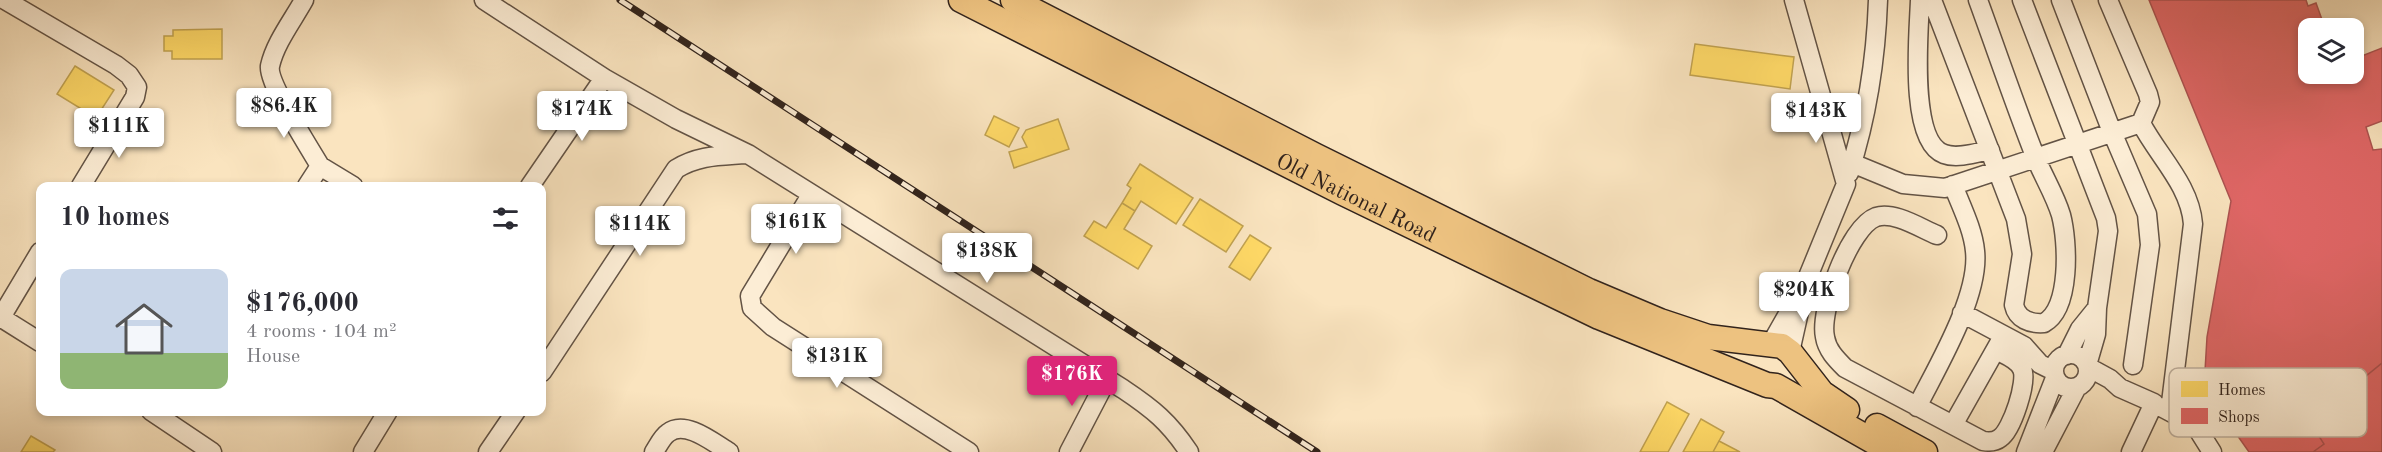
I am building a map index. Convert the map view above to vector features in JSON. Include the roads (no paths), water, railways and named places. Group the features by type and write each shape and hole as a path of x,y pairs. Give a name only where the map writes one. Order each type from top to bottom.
{"main road":[{"name":"Old National Road","path":"961,0 1343,193 1599,317 1768,383 1892,452"},
{"name":"Old National Road","path":"1013,0 1316,156 1589,291 1660,321 1708,337 1780,349"},
{"path":"1780,349 1793,371 1783,383 1768,383 1754,373 1752,365 1754,356 1760,348 1780,349 1822,393 1837,404 1926,452"}],"street":[{"path":"5,0 116,65 135,81 137,91 83,182"},
{"path":"304,0 275,52 269,69 279,94 320,166 346,182"},
{"path":"484,0 604,78 676,119 748,154 1107,379 1152,408 1174,430 1189,452"},
{"path":"1794,0 1846,184"},
{"path":"1780,349 1846,184 1852,163 1872,80 1878,0"},
{"path":"1920,0 1917,75 1919,103 1933,146 1944,154 1958,156 1990,150"},
{"path":"1932,0 2016,219 2022,254 2015,295 2015,311 2020,318 2027,321 2044,323 2056,314 2063,294 2064,235 2061,217 2036,158 1978,0"},
{"path":"2022,0 2103,207 2108,231 2097,308 2096,334 2086,378 2079,386 2043,452"},
{"path":"2061,0 2112,132 2148,214 2150,227 2133,365"},
{"path":"1852,163 1903,184 1945,188 2141,123 2150,102 2148,94 2108,0"},
{"path":"533,182 604,78"},
{"path":"2131,452 2162,407 2193,224 2192,214 2172,169 2161,156 2141,123"},
{"path":"546,366 676,170 691,160 710,156 748,154"},
{"path":"310,182 320,166"},
{"path":"1917,407 1962,313 1970,290 1975,252 1971,233 1953,185"},
{"path":"811,195 750,297 752,308 773,327 969,452"},
{"path":"1937,234 1890,216 1873,218 1857,232 1850,243 1825,313 1825,338 1829,349 1845,368 1985,442 2000,438 2005,432 2023,389 2024,377 2021,366 2000,343 1962,313"},
{"path":"36,259 0,318 36,340"},
{"path":"2026,452 2059,359 2066,355 2080,329 2097,308"},
{"path":"2000,343 2047,349 2078,356 2088,366 2120,388 2169,411"},
{"path":"1953,425 2000,343"},
{"path":"2024,346 2040,364 2055,374 2064,387 2079,386 2104,390 2120,388"},
{"path":"1069,452 1107,379"},
{"path":"164,416 212,452"},
{"path":"363,452 385,416"},
{"path":"488,452 513,416"},
{"path":"654,452 666,434 674,429 692,431 729,452"},
{"path":"2202,437 2212,452"}],"railway":[{"path":"620,0 1317,452"}]}
